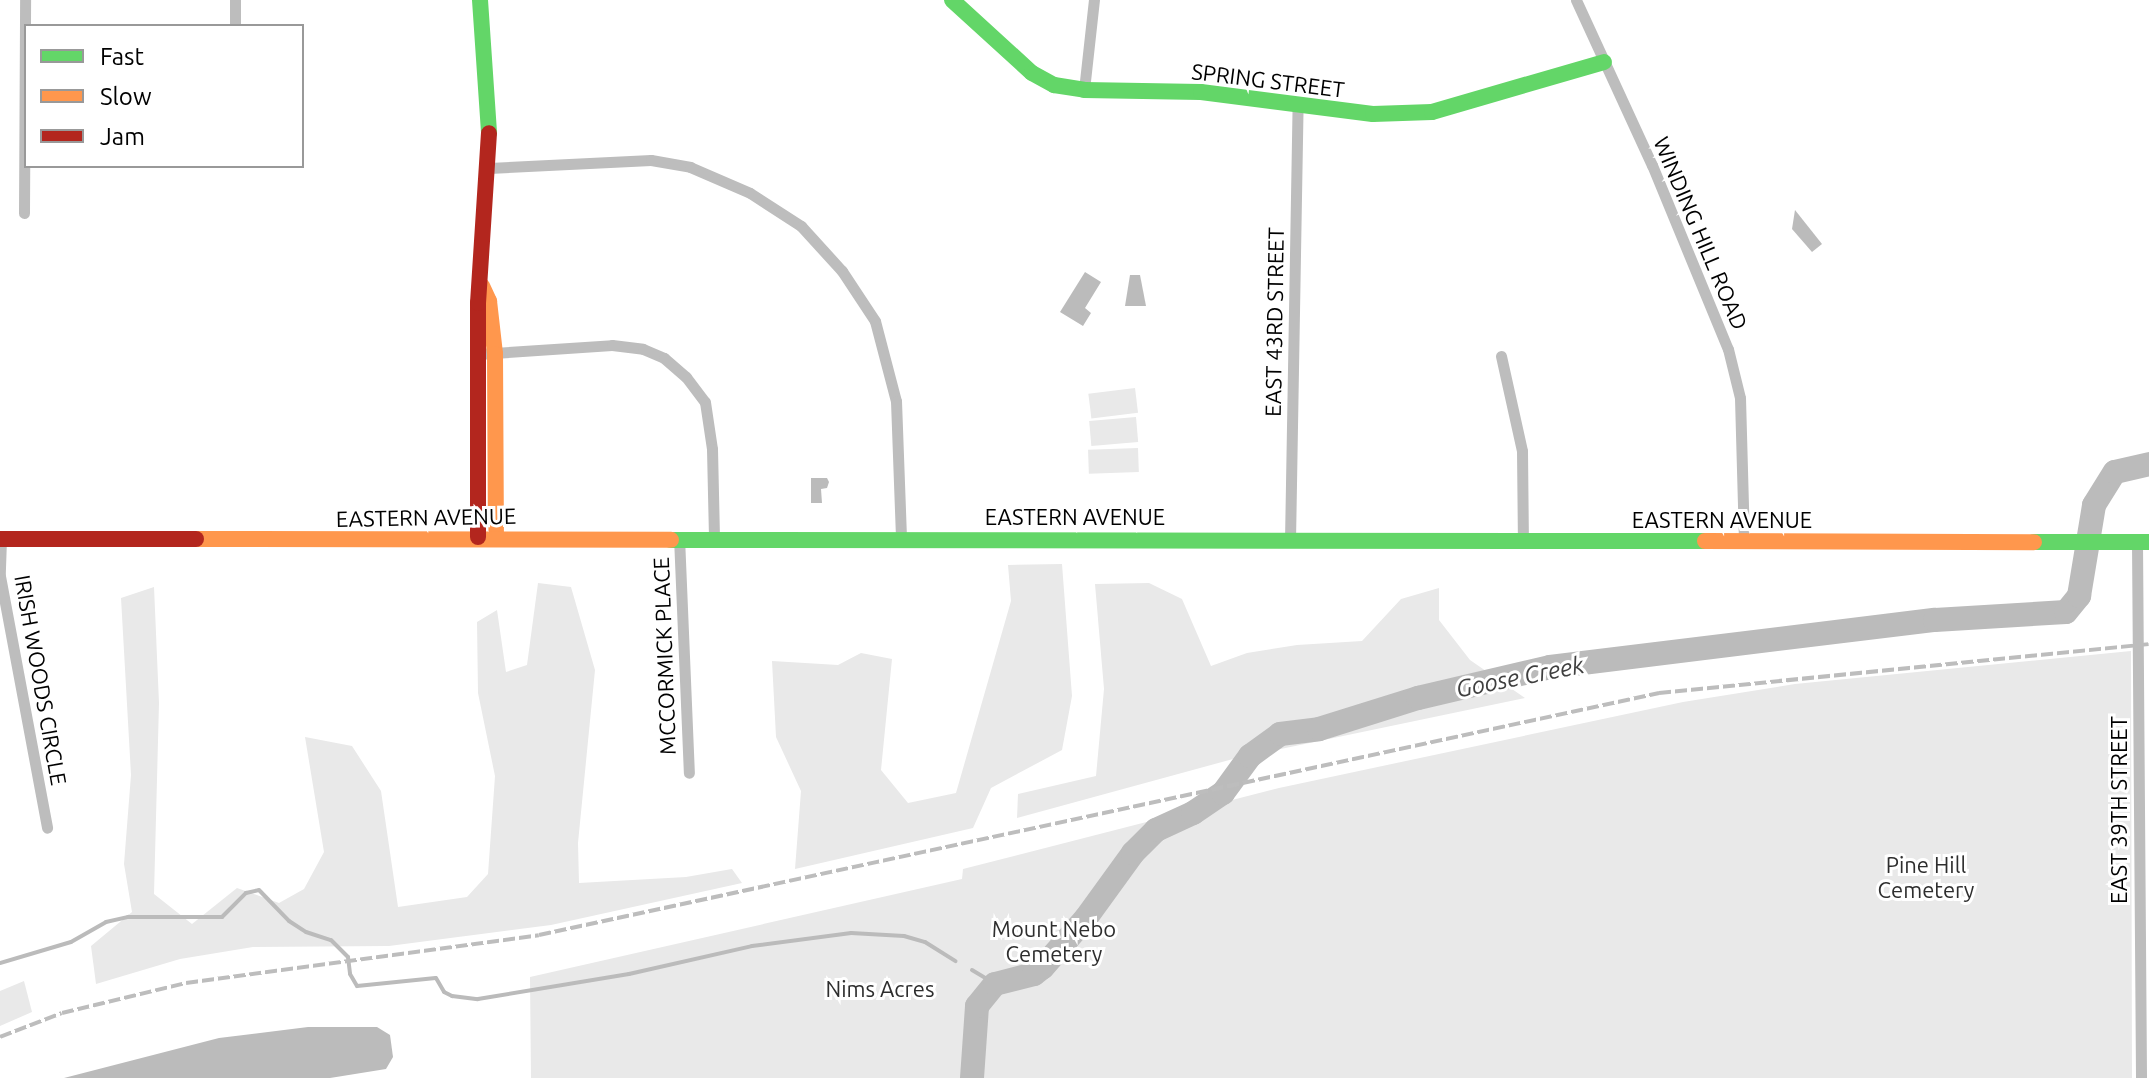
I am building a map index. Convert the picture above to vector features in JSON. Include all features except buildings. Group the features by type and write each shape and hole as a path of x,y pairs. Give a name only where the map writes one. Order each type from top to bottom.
{"main road":[{"path":"480,0 480,39 488,93 489,168 481,234 482,286 478,303 487,354 496,537"},
{"name":"SPRING STREET","path":"952,0 1032,73 1054,85 1084,90 1201,92 1373,114 1432,112 1604,62"},
{"path":"478,537 487,354"},
{"name":"EASTERN AVENUE","path":"0,539 243,541 714,537 2143,542"}],"street":[{"path":"25,0 25,24"},
{"path":"235,0 235,24"},
{"path":"1084,90 1094,0"},
{"name":"WINDING HILL ROAD","path":"1576,0 1711,302 1728,349 1740,398 1744,541"},
{"name":"EAST 43RD STREET","path":"1290,541 1298,104"},
{"path":"489,168 651,160 690,167 750,193 801,226 842,271 875,321 879,333 896,401 901,538"},
{"path":"24,168 24,213"},
{"path":"487,354 612,345 643,349 675,368 705,402 712,449 714,537"},
{"path":"1501,356 1522,451 1523,542"},
{"name":"MCCORMICK PLACE","path":"679,537 689,773"},
{"name":"IRISH WOODS CIRCLE","path":"0,539 0,576 47,828"},
{"name":"EAST 39TH STREET","path":"2141,1078 2144,931 2143,542"}],"green space":[{"path":"1135,388 1138,413 1091,419 1088,394"},
{"path":"1136,417 1138,442 1091,446 1089,421"},
{"path":"1138,448 1139,472 1089,474 1088,450"},
{"path":"1062,564 1072,696 1062,750 991,788 973,828 795,869 801,791 776,737 772,661 838,665 861,653 892,659 881,770 908,803 956,793 1011,601 1008,565"},
{"path":"538,583 571,587 595,670 578,843 579,883 686,877 732,869 742,883 551,925 389,946 253,947 180,959 96,984 91,946 132,912 124,864 131,775 121,598 154,587 159,703 154,894 192,924 237,888 279,903 304,889 324,852 305,737 352,746 381,791 398,907 467,897 488,874 495,776 478,693 477,622 497,610 506,672 527,665"},
{"path":"1149,583 1182,599 1211,666 1247,653 1297,645 1362,641 1401,599 1439,588 1439,620 1470,660 1525,698 1233,759 1017,818 1018,794 1096,776 1104,689 1095,584"},
{"name":"Pine Hill Cemetery","path":"2131,651 2132,1078 531,1078 530,977 962,879 963,869 1279,788 1683,702 1795,684"},
{"path":"24,981 32,1012 0,1026 0,991"}],"shaded area":[{"path":"1795,210 1822,244 1812,252 1792,229"},
{"path":"1085,272 1101,282 1085,308 1091,313 1083,326 1060,312"},
{"path":"1130,275 1140,275 1146,306 1125,306"},
{"path":"811,478 827,478 829,482 827,488 821,489 822,503 811,503"},
{"path":"308,1027 377,1027 390,1035 393,1057 386,1069 330,1078 64,1078 219,1038"}],"waterway":[{"name":"Goose Creek","path":"972,1078 977,1006 995,984 1034,974 1043,967 1086,918 1133,853 1156,830 1193,813 1223,793 1250,756 1280,734 1319,729 1418,698 1550,667 1935,620 2066,612 2079,596 2094,505 2115,472 2149,464"},
{"path":"0,963 71,942 106,922 128,917 222,917 246,893 259,890 289,921 306,932 331,940 348,957 350,974 357,986 436,978 444,992 478,999 629,974 752,946 851,933 904,936 925,942 956,961"},
{"path":"972,970 995,984"}],"railway":[{"path":"0,1037 62,1013 186,983 539,935 1659,693 2149,644"}],"traffic: fast":[{"path":"480,0 489,133"},
{"path":"952,0 1032,73 1054,85 1084,90 1201,92 1373,114 1432,112 1604,62"},
{"path":"671,540 1705,541"},
{"path":"2034,542 2149,542"}],"traffic: slow":[{"path":"482,286 489,301 495,354 496,537"},
{"path":"196,539 671,540"},
{"path":"1705,541 2034,542"}],"traffic: jam":[{"path":"478,537 478,303 489,133"},
{"path":"0,539 196,539"}],"park label":[{"name":"Mount Nebo Cemetery","path":"1054,940"},
{"name":"Nims Acres","path":"880,989"}]}
